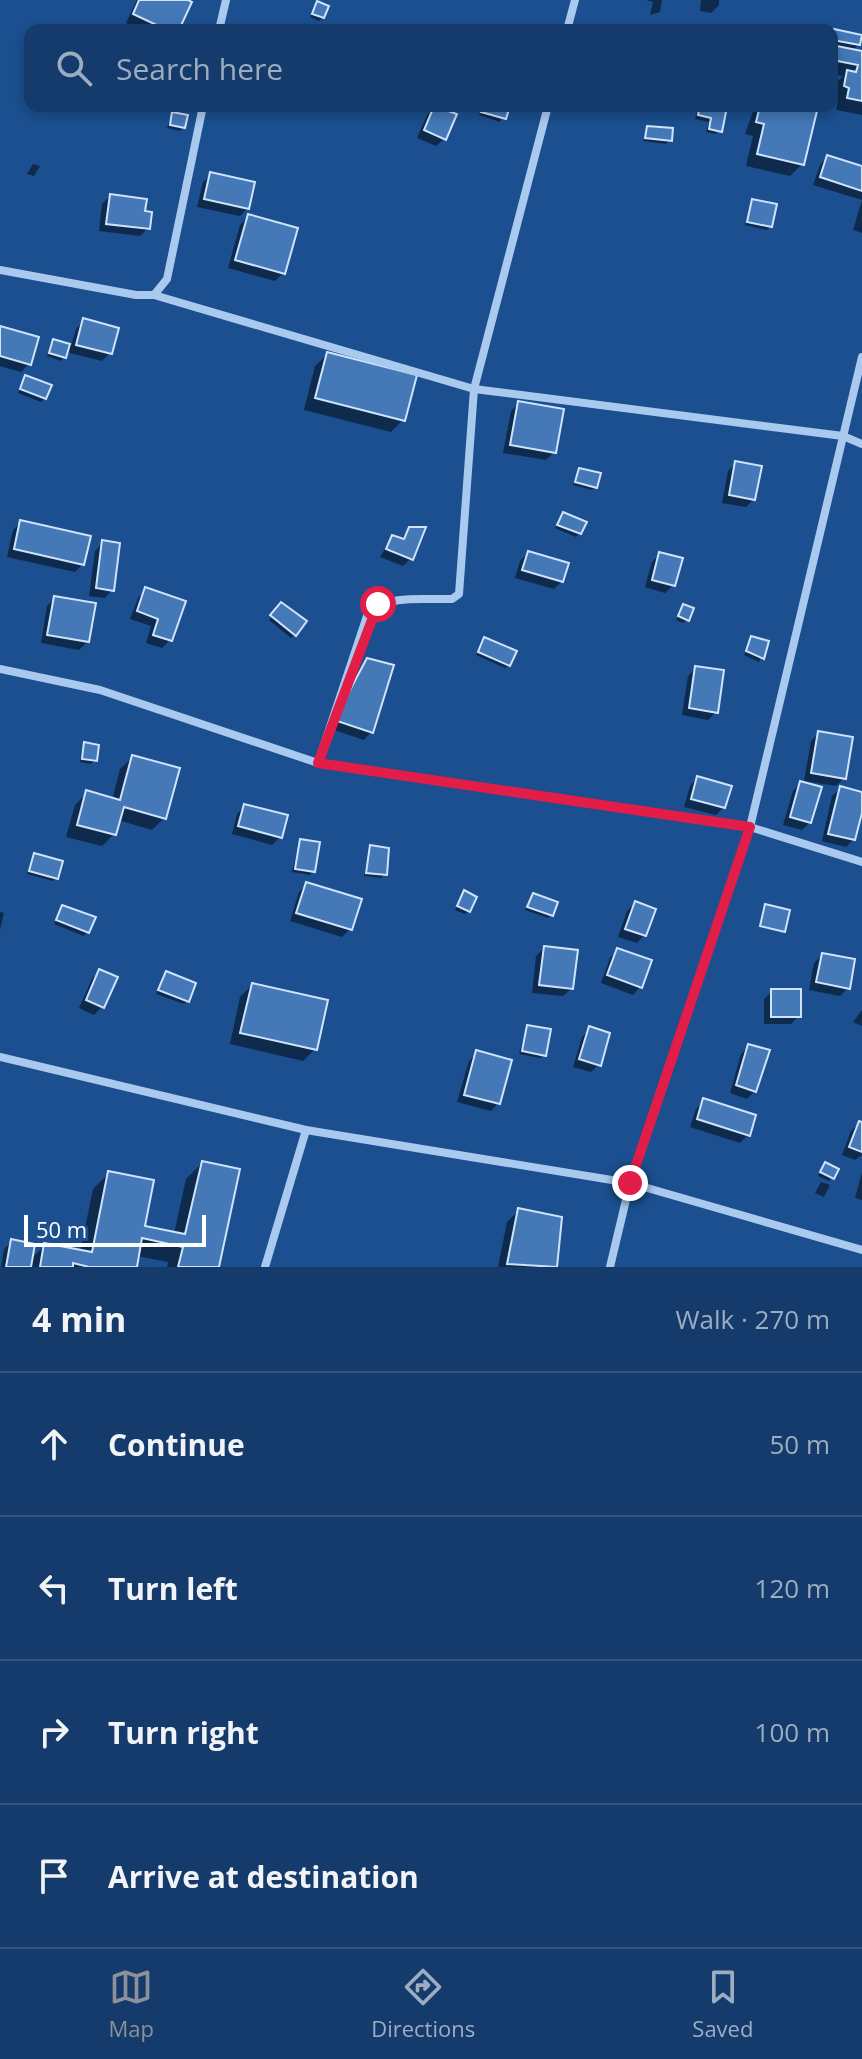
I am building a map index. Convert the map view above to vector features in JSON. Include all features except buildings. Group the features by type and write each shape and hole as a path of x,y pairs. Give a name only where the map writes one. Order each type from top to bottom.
{"street":[{"path":"220,24 226,0"},
{"path":"569,24 575,0"},
{"path":"154,295 167,279 202,112"},
{"path":"318,763 368,613 378,604 452,599 459,594 474,389 546,112"},
{"path":"0,270 136,295 154,295 474,389 843,436 862,444"},
{"path":"610,1267 630,1183 750,827 862,357"},
{"path":"0,669 100,690 318,763 750,827 862,862"},
{"path":"0,1057 306,1130 630,1183 862,1250"},
{"path":"265,1267 306,1130"}],"route":[{"path":"378,604 318,763 750,827 630,1183"}]}
